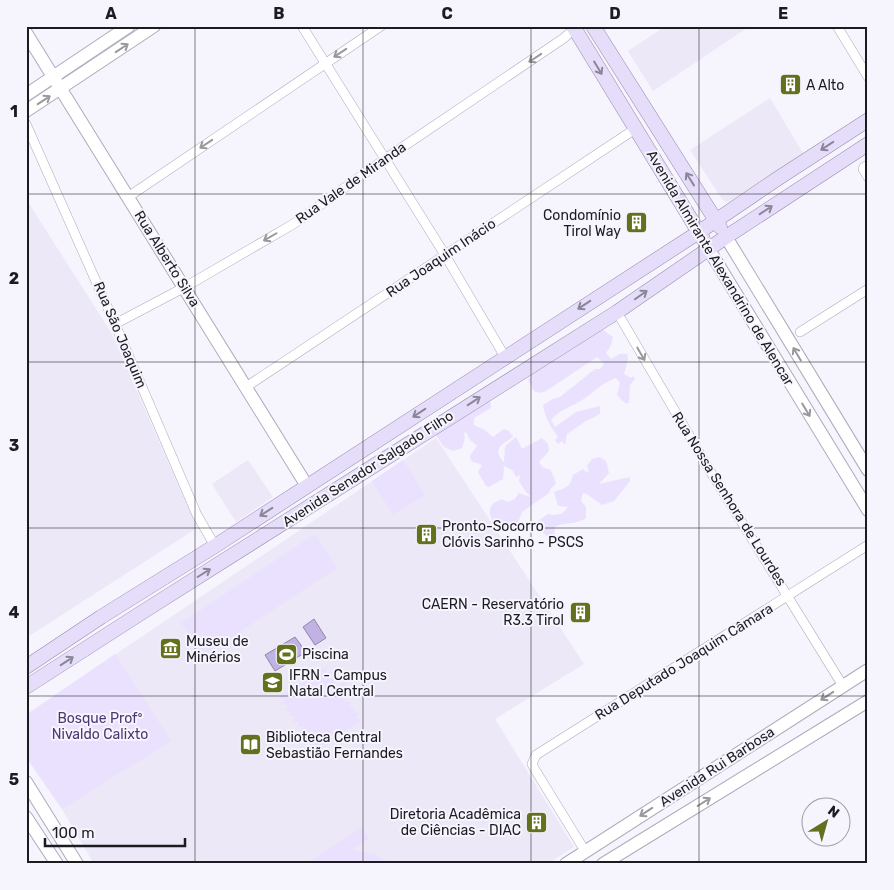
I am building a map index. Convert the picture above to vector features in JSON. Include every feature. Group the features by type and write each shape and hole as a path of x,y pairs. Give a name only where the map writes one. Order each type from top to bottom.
{"main road":[{"path":"26,95 128,26"},
{"path":"26,111 154,26"},
{"name":"Avenida Almirante Alexandrino de Alencar","path":"593,26 726,237 868,470"},
{"name":"Avenida Almirante Alexandrino de Alencar","path":"575,27 635,129 868,510"},
{"name":"Rua Alberto Silva","path":"26,33 307,486"},
{"name":"Avenida Senador Salgado Filho","path":"26,667 716,221 868,120"},
{"name":"Avenida Senador Salgado Filho","path":"26,687 616,312 708,248 868,144"},
{"path":"131,598 128,606 131,611 141,613"},
{"name":"Avenida Rui Barbosa","path":"566,864 868,670"},
{"name":"Avenida Rui Barbosa","path":"603,864 868,700"},
{"path":"26,782 77,864"},
{"path":"26,817 57,864"}],"street":[{"path":"302,26 445,255 505,357"},
{"path":"128,196 381,26"},
{"path":"837,26 868,77"},
{"name":"Rua Vale de Miranda","path":"115,324 185,287 295,223 385,159 564,38 575,27"},
{"name":"Rua São Joaquim","path":"26,124 197,515 214,546"},
{"name":"Rua Joaquim Inácio","path":"246,387 635,129"},
{"path":"868,165 863,169 868,177"},
{"path":"800,332 868,289"},
{"name":"Rua Nossa Senhora de Lourdes","path":"616,312 707,466 843,686"},
{"name":"Rua Deputado Joaquim Câmara","path":"585,851 534,768 532,764 536,756 868,545"}],"shaded area":[{"path":"666,26 750,26 653,91 628,51"},
{"path":"770,98 804,155 726,202 722,199 690,150"},
{"path":"26,199 112,334 197,528 26,638"},
{"name":"IFRN - Campus Natal Central","path":"436,438 584,664 495,719 574,847 547,864 94,864 62,809 26,757 26,715"},
{"path":"248,460 273,497 236,522 212,484"},
{"name":"Piscina","path":"314,619 326,638 315,645 303,627"},
{"name":"Piscina","path":"295,637 306,652 275,671 265,655"}],"green space":[{"path":"603,330 613,337 606,353 611,359 620,354 627,354 628,359 624,374 631,378 633,376 635,379 630,385 629,402 626,404 617,395 620,383 616,378 607,382 551,420 555,427 576,412 600,406 600,413 567,434 565,445 562,441 558,444 555,440 558,437 547,418 543,405 560,397 595,369 600,369 604,364 597,357 546,391 539,393 534,391 528,380 532,374 569,346 574,348 591,332"},
{"path":"492,397 490,400 491,408 474,418 474,425 485,430 493,437 504,429 509,431 513,437 502,445 498,451 500,458 504,462 505,446 516,437 522,449 542,438 548,444 549,451 539,462 542,467 551,470 556,484 549,493 522,512 516,528 509,530 502,529 495,524 492,520 490,509 493,504 502,499 507,502 515,499 519,493 531,497 519,481 520,475 516,477 513,471 504,466 503,479 489,487 486,486 478,472 482,465 471,461 470,456 477,446 470,440 466,432 464,433 465,438 462,448 453,451 444,447 436,435 438,429"},
{"path":"599,457 606,461 609,473 599,484 630,477 630,481 614,501 602,505 583,493 581,501 586,507 586,518 577,522 559,525 555,527 554,536 547,536 538,529 539,520 548,514 557,515 562,513 568,507 558,506 554,492 567,486 573,475 583,469 586,472 589,471 587,466 592,459"},
{"path":"403,460 425,495 393,514 372,481"},
{"path":"315,534 337,568 203,656 181,623"},
{"name":"Bosque Profº Nivaldo Calixto","path":"115,654 171,741 62,809 26,757 26,715"},
{"path":"328,665 325,673 332,672 329,679 336,678 333,685 338,686 345,681 349,688 342,692 340,696 347,695 344,702 351,701 349,708 355,707 353,713 359,712 356,719 363,719 311,752 314,746 308,746 311,740 304,739 306,733 300,733 303,727 297,727 299,722 293,722 296,717 289,716 292,711 285,711 288,705 281,704 285,699 277,699"},
{"path":"361,827 369,838 352,850 374,854 392,864 306,864"}],"place":[{"name":"A Alto","path":"790,85"},
{"name":"Condomínio Tirol Way","path":"637,223"},
{"name":"Pronto-Socorro Clóvis Sarinho - PSCS","path":"426,534"},
{"name":"CAERN - Reservatório R3.3 Tirol","path":"580,612"},
{"name":"Museu de Minérios","path":"170,649"},
{"name":"Piscina","path":"286,654"},
{"name":"IFRN - Campus Natal Central","path":"273,683"},
{"name":"Biblioteca Central Sebastião Fernandes","path":"250,745"},
{"name":"Diretoria Acadêmica de Ciências - DIAC","path":"537,822"}]}
